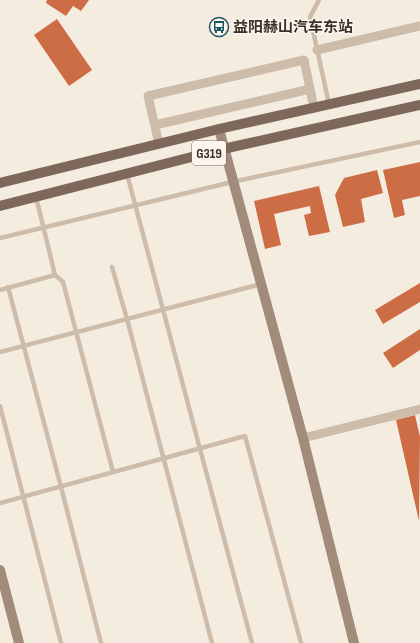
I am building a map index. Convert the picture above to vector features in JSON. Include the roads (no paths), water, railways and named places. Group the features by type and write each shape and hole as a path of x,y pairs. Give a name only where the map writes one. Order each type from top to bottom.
{"main road":[{"name":"G319","path":"0,183 219,129 420,84"},
{"name":"G319","path":"0,206 223,149 420,105"}],"street":[{"path":"317,50 420,26"},
{"path":"159,144 148,96 156,94 304,60 314,108"},
{"path":"155,125 310,89"},
{"path":"219,129 223,149 303,438 354,643"},
{"path":"303,438 420,409"},
{"path":"0,570 19,643"}],"lane":[{"path":"319,0 310,17 329,104"},
{"path":"0,238 232,182 420,142"},
{"path":"127,174 252,643"},
{"path":"36,197 55,275 63,282 113,472"},
{"path":"112,267 212,643"},
{"path":"0,290 55,275"},
{"path":"0,352 261,284"},
{"path":"8,287 101,643"},
{"path":"0,406 61,643"},
{"path":"0,503 245,436 301,643"}],"place":[{"name":"益阳赫山汽车东站","path":"219,27"}]}
